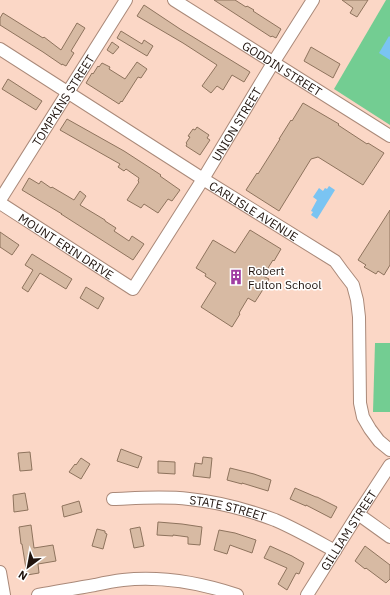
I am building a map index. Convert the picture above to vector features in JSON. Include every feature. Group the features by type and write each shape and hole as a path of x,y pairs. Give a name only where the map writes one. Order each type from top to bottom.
{"street":[{"name":"TOMPKINS STREET","path":"0,200 126,0"},
{"name":"GODDIN STREET","path":"174,0 390,136"},
{"name":"UNION STREET","path":"133,289 203,179 313,0"},
{"name":"CARLISLE AVENUE","path":"0,49 203,179 335,261 353,285 357,300 359,317 360,403 363,417 379,441 390,450"},
{"name":"MOUNT ERIN DRIVE","path":"0,203 133,289"},
{"name":"GILLIAM STREET","path":"307,595 390,465"},
{"name":"STATE STREET","path":"113,499 155,497 218,503 276,520 306,534 335,551"},
{"path":"358,514 390,536"},
{"path":"0,572 4,595"},
{"path":"38,595 122,580 146,579 196,583 237,595"}],"green space":[{"path":"386,0 390,0 390,125 334,89"},
{"path":"375,343 390,343 390,412 373,412"}],"water":[{"path":"389,36 390,37 390,60 379,53"},
{"path":"329,186 335,190 317,219 311,215 313,212 311,211 317,200 313,197 319,188 323,191"}],"building":[{"path":"214,0 235,0 254,10 253,11 281,29 276,38 271,37"},
{"path":"342,0 368,0 357,17 350,13 353,8"},
{"path":"144,5 250,72 244,82 232,75 223,90 217,86 211,93 202,86 217,65 137,16"},
{"path":"3,13 43,38 44,37 61,50 77,23 85,28 71,51 74,53 66,66 62,65 0,25 0,18"},
{"path":"121,31 142,44 144,40 153,46 147,56 117,38"},
{"path":"112,42 119,47 113,54 107,50"},
{"path":"311,47 340,64 333,78 304,61"},
{"path":"137,62 147,69 141,78 138,77 122,102 121,101 119,104 86,83 92,73 93,74 102,63 110,67 109,69 125,79"},
{"path":"8,79 42,101 36,110 2,89"},
{"path":"303,103 339,124 338,125 367,144 368,143 384,153 363,185 318,157 311,159 279,211 246,190 257,173 258,174"},
{"path":"67,119 124,151 161,175 160,176 180,190 172,201 168,199 158,213 144,204 141,208 127,200 139,182 139,178 126,169 124,171 118,167 120,164 60,130"},
{"path":"197,127 209,135 207,138 210,140 200,155 186,146 186,143 190,137 188,136 193,129 195,130"},
{"path":"29,178 39,184 41,181 74,200 80,191 86,196 80,205 116,228 114,231 129,241 132,236 144,244 133,260 22,190"},
{"path":"390,210 390,265 384,275 378,271 376,274 364,267 366,265 358,260"},
{"name":"Robert Fulton School","path":"250,230 281,249 263,276 269,279 262,291 255,302 248,298 232,327 201,307 216,283 196,268 213,240 235,253"},
{"path":"0,232 19,245 12,255 0,247"},
{"path":"32,254 72,279 66,289 40,273 28,292 22,288 33,270 25,265"},
{"path":"86,287 104,298 98,309 80,298"},
{"path":"121,449 142,457 138,468 117,461"},
{"path":"30,452 32,470 20,471 18,453"},
{"path":"203,457 212,458 210,478 193,476 195,463 202,464"},
{"path":"81,458 90,464 81,479 69,472"},
{"path":"158,461 175,462 175,474 158,473"},
{"path":"230,468 271,480 268,491 227,480"},
{"path":"295,488 337,507 331,518 306,505 290,499"},
{"path":"25,493 28,510 14,512 13,495"},
{"path":"79,501 82,512 64,517 62,506"},
{"path":"158,522 202,527 200,545 188,544 188,537 157,535"},
{"path":"31,525 34,548 53,545 56,561 38,564 39,573 27,575 19,527"},
{"path":"140,527 144,546 134,548 130,529"},
{"path":"97,529 105,531 107,534 103,549 92,546"},
{"path":"219,530 235,533 256,540 252,553 230,545 227,554 214,550"},
{"path":"270,546 304,563 299,574 296,573 287,590 278,584 287,568 264,558"},
{"path":"365,546 390,565 390,579 386,583 355,561"}],"place":[{"name":"Robert Fulton School","path":"236,277"}]}
